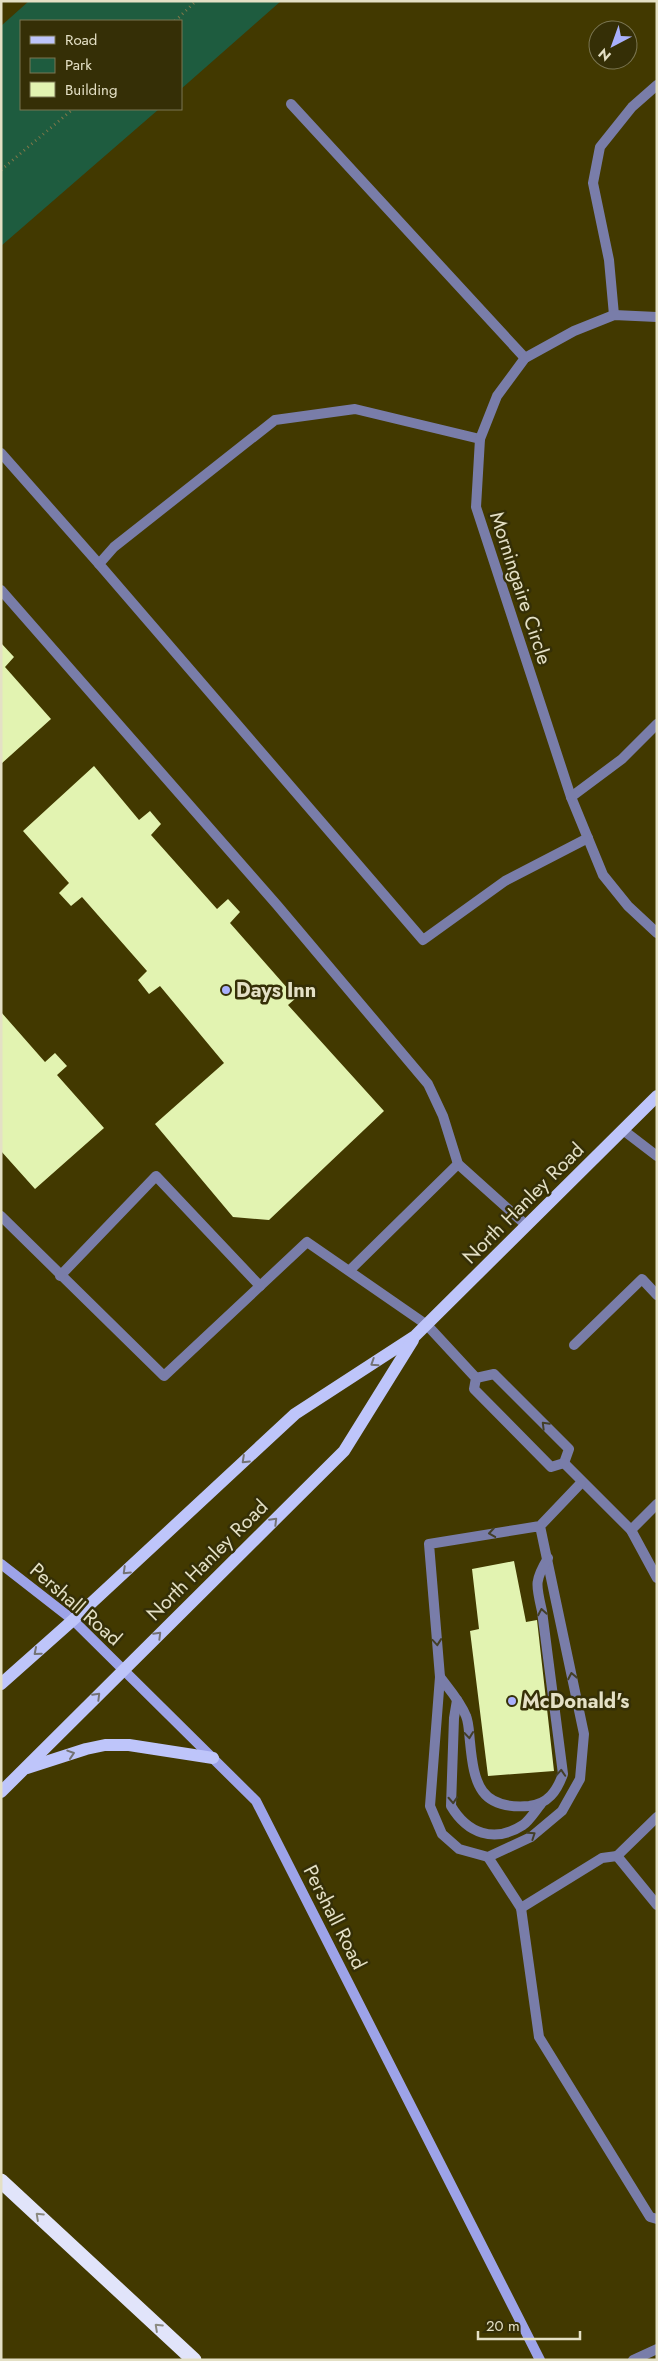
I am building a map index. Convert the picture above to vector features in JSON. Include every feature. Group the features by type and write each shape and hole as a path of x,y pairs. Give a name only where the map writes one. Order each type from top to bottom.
{"highway":[{"path":"1,2180 194,2360"}],"main road":[{"name":"North Hanley Road","path":"1,1684 73,1620 295,1414 415,1336 657,1096"},
{"name":"North Hanley Road","path":"1,1792 344,1451 415,1336"},
{"path":"24,1769 86,1749 106,1745 128,1745 213,1758"}],"street":[{"path":"614,315 609,260 593,183 596,165 600,148 632,107 657,85"},
{"path":"291,104 525,358"},
{"name":"Morningaire Circle","path":"657,317 614,315 574,331 525,358 497,396 480,439 476,507 571,797 603,874 628,906 657,933"},
{"path":"100,564 114,547 275,420 355,409 480,439"},
{"path":"1,453 100,564 423,940 505,881 588,838"},
{"path":"1,590 271,897 428,1084 443,1116 458,1164 526,1225"},
{"path":"571,797 622,759 657,724"},
{"path":"623,1130 657,1156"},
{"path":"350,1270 458,1164"},
{"path":"60,1276 156,1176 260,1286"},
{"path":"1,1216 164,1376 307,1242 427,1325 476,1378"},
{"path":"574,1345 642,1279 657,1296"},
{"path":"494,1374 569,1449 564,1463 551,1468 474,1389 476,1378 494,1374"},
{"path":"564,1463 630,1530 657,1578"},
{"path":"540,1526 584,1734 580,1779 562,1811 531,1837 488,1856 459,1849 442,1834 430,1806 440,1677 429,1544 540,1526 581,1482"},
{"path":"630,1530 657,1504"},
{"path":"457,1700 454,1718 451,1806 458,1818 473,1830 487,1834 498,1834 523,1825 540,1804 558,1788 563,1774 542,1611 537,1590 538,1574 548,1558"},
{"name":"Pershall Road","path":"1,1564 73,1620 256,1801 540,2360"},
{"path":"440,1677 467,1717 472,1759 480,1791 494,1803 512,1808 540,1804"},
{"path":"521,1908 602,1858 616,1856 657,1817"},
{"path":"488,1856 521,1908 539,2037 650,2218 657,2219"},
{"path":"616,1856 657,1906"},
{"path":"633,2360 657,2348"}],"path":[{"path":"176,20 196,1"},
{"path":"1,170 72,110"}],"green space":[{"path":"29,1 281,1 182,88 182,20 20,20 20,110 158,110 1,246 1,26"}],"building":[{"path":"1,643 14,657 5,667 51,719 1,764"},
{"name":"Days Inn","path":"94,766 139,820 150,811 161,824 151,835 217,909 228,899 240,912 230,923 296,998 288,1005 384,1111 269,1220 233,1217 155,1124 224,1063 160,986 149,994 138,980 147,971 82,897 71,906 59,893 69,883 23,831"},
{"path":"1,1012 45,1062 55,1053 67,1066 57,1075 104,1128 35,1189 1,1151"},
{"name":"McDonald's","path":"514,1561 526,1622 537,1620 554,1771 488,1776 470,1631 479,1629 472,1569"}],"place":[{"name":"Days Inn","path":"226,990"},
{"name":"McDonald's","path":"512,1701"}]}
